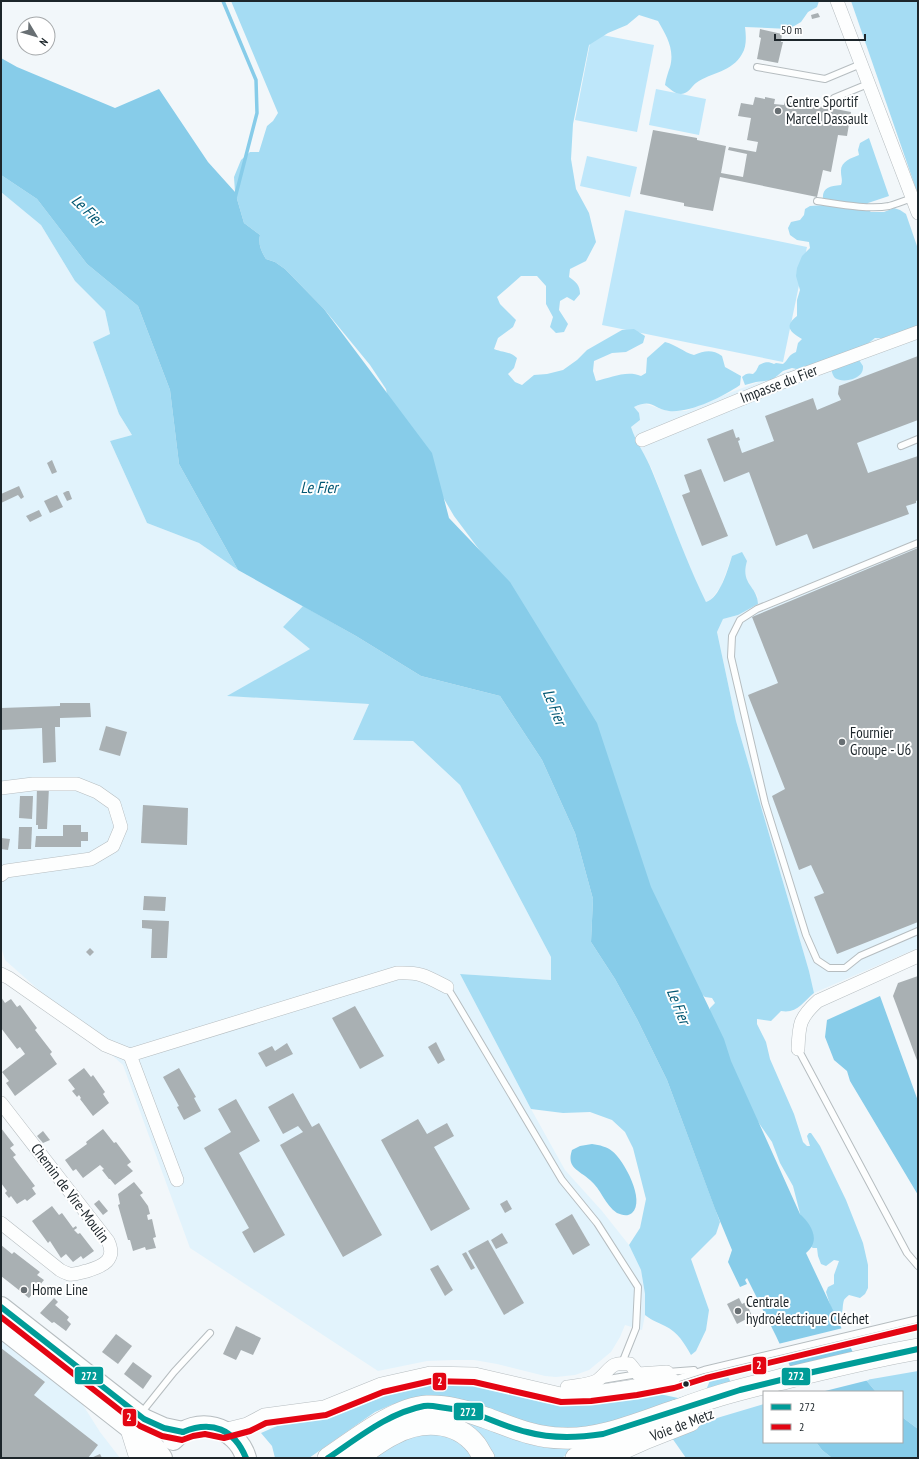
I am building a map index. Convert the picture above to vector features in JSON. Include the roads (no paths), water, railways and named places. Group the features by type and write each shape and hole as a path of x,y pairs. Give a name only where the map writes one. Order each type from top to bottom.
{"highway":[{"name":"Voie de Metz","path":"766,1391 820,1370 918,1349"},
{"path":"791,1391 876,1371 918,1363"},
{"name":"Voie de Metz","path":"606,1457 679,1425 763,1392"},
{"name":"Voie de Metz","path":"576,1458 677,1410 750,1397"},
{"path":"328,1458 383,1421 408,1410 426,1406 449,1407 465,1411 514,1429 541,1436 563,1438 603,1434 677,1410"},
{"path":"357,1458 394,1434 415,1426 431,1423 446,1425 463,1432 476,1445 484,1458"},
{"path":"130,1429 140,1458"}],"main road":[{"path":"1,1307 144,1419 164,1428 183,1432"},
{"path":"1,1327 153,1447 163,1458 172,1442 183,1432 191,1428 205,1426 223,1430 234,1437 244,1453"}],"street":[{"path":"837,1 918,213"},
{"name":"Impasse du Fier","path":"642,440 790,379 918,332"},
{"path":"1,788 33,784 77,784 97,792 114,804 121,827 113,846 91,859 6,871 1,875"},
{"path":"798,1050 801,1021 810,1008 818,1001 918,956"},
{"path":"1,974 9,978 105,1045 130,1055 397,973 409,972 423,974 447,987"},
{"path":"130,1055 177,1180"},
{"name":"Chemin de Vire-Moulin","path":"1,1103 108,1241 111,1254 107,1262 100,1267 75,1274 67,1274 1,1224"},
{"path":"547,1390 597,1381 607,1370 614,1365 622,1363 630,1364 637,1380"},
{"path":"223,1430 247,1424 264,1415 324,1407 381,1384 430,1373 475,1374 561,1394 578,1394 637,1380 670,1376"},
{"path":"244,1453 247,1424"}],"lane":[{"path":"757,67 825,79 861,64"},
{"path":"834,98 868,84"},
{"path":"817,201 874,207 888,206 912,198"},
{"path":"901,446 918,439"},
{"path":"918,543 757,608 740,620 732,636 731,657 765,803 806,935 817,960 829,968 845,968 860,956 918,931"},
{"path":"447,987 562,1180 597,1223 638,1287 636,1328 622,1363"},
{"path":"798,1050 908,1253 918,1266"},
{"path":"670,1376 704,1370 918,1319"},
{"path":"146,1408 174,1372 210,1333"},
{"path":"670,1376 704,1370"},
{"path":"597,1381 637,1380"}],"water":[{"name":"Le Fier","path":"1,58 17,67 115,108 159,89 208,162 235,192 244,223 260,235 260,247 266,259 275,262 285,269 324,309 432,453 449,518 510,582 597,723 651,887 724,1039 731,1061 800,1214 811,1228 814,1238 813,1243 811,1248 806,1253 866,1380 875,1391 802,1391 747,1278 745,1280 747,1284 740,1287 728,1262 732,1250 715,1209 667,1080 637,1019 615,979 591,942 593,899 575,833 542,760 500,696 421,676 356,636 238,570 179,464 170,390 138,306 87,264 37,199 1,175"},
{"path":"880,996 918,1101 918,1195 850,1081 847,1071 834,1060 825,1037 827,1020"},
{"path":"592,1144 603,1146 612,1151 627,1171 635,1190 636,1207 632,1213 623,1215 613,1210 594,1184 572,1165 572,1150 580,1146"},
{"path":"903,1418 918,1429 918,1458 832,1458 822,1450 817,1443 903,1443"}],"waterway":[{"path":"223,1 256,80 257,113 235,198"}],"place":[{"name":"Centre Sportif Marcel Dassault","path":"778,111"},
{"name":"Fournier Groupe - U6","path":"842,742"},
{"name":"Home Line","path":"24,1290"},
{"name":"Centrale hydroélectrique Cléchet","path":"738,1311"}]}
